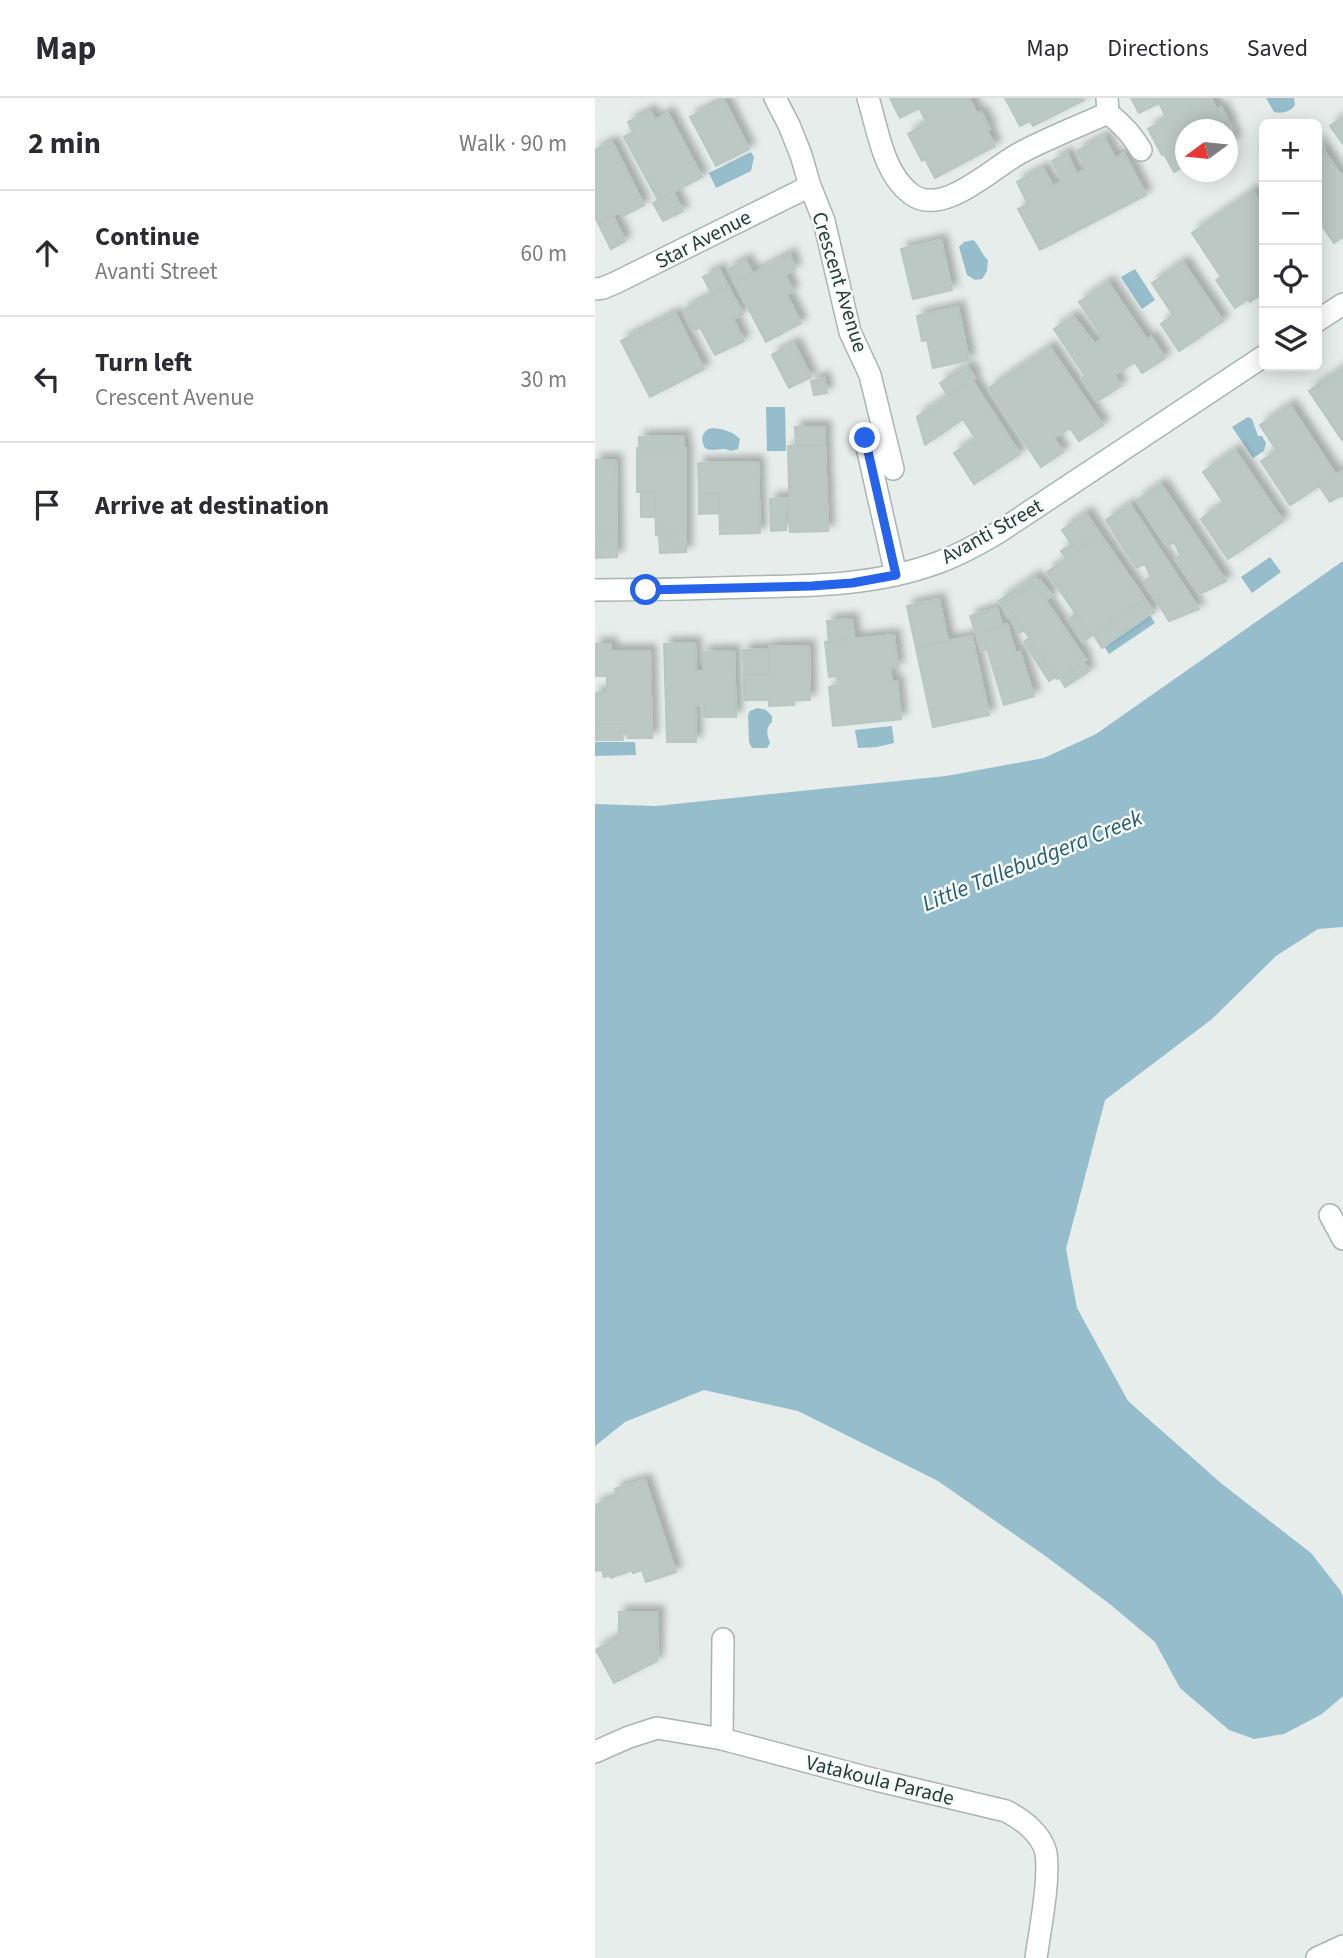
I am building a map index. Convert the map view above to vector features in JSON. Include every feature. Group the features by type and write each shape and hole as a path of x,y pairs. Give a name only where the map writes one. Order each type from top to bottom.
{"street":[{"name":"Crescent Avenue","path":"775,98 789,125 824,221 850,332 870,374 893,469"},
{"path":"868,98 889,166 904,187 914,196 925,200 950,196 965,189 1022,152 1107,105 1141,150"},
{"name":"Star Avenue","path":"595,289 615,283 810,186"},
{"path":"1322,318 1343,304"},
{"name":"Avanti Street","path":"595,590 852,583 935,564 999,532 1259,359"},
{"path":"865,438 896,575"},
{"path":"1330,1215 1343,1239"},
{"path":"722,1739 723,1639"},
{"name":"Vatakoula Parade","path":"595,1752 657,1728 722,1739 1006,1811 1024,1821 1046,1851 1046,1876 1036,1958"},
{"path":"1317,1958 1343,1946"}],"water":[{"path":"1266,98 1294,98 1295,105 1286,112 1274,112"},
{"path":"751,152 754,157 751,171 716,188 709,173"},
{"path":"973,240 988,260 987,271 982,279 975,280 967,275 959,247 964,242"},
{"path":"1135,269 1155,300 1142,309 1121,277"},
{"path":"766,407 785,407 786,451 767,451"},
{"path":"1248,417 1252,419 1258,436 1262,436 1266,443 1264,451 1253,458 1232,427"},
{"path":"712,428 737,436 740,439 738,449 731,451 705,448 703,436"},
{"path":"1270,557 1281,572 1252,593 1241,577"},
{"name":"Little Tallebudgera Creek","path":"1343,561 1343,927 1318,929 1276,956 1212,1019 1105,1100 1066,1249 1077,1308 1128,1401 1222,1484 1311,1553 1343,1597 1343,1696 1322,1714 1284,1734 1254,1739 1229,1730 1180,1688 1155,1642 1044,1555 938,1481 798,1411 704,1390 625,1422 595,1446 595,804 656,806 946,776 1044,758 1096,734"},
{"path":"1147,611 1155,623 1109,654 1102,643"},
{"path":"757,708 766,710 772,716 772,722 767,729 770,743 767,748 752,748 749,742 748,715"},
{"path":"892,726 894,743 858,748 855,730"},
{"path":"595,742 635,742 636,755 595,756"}],"building":[{"path":"890,98 969,98 977,114 981,112 995,146 935,178 925,159 922,161 908,134 927,123 919,108 900,118"},
{"path":"1005,98 1084,100 1033,126 1030,121 1020,126"},
{"path":"1131,98 1211,98 1217,110 1221,107 1227,119 1175,119 1174,172 1148,129 1167,119 1159,103 1139,113"},
{"path":"724,100 749,149 716,166 690,117"},
{"path":"650,111 655,120 668,113 702,177 658,200 624,137 633,132 628,122"},
{"path":"1343,117 1343,144 1330,126"},
{"path":"1104,137 1115,158 1124,153 1146,195 1040,250 1018,209 1028,204 1017,182 1043,168 1053,186 1062,182 1052,161 1067,153 1077,174 1086,169 1077,151"},
{"path":"612,142 644,205 623,216 620,212 598,223 595,217 595,150"},
{"path":"1322,148 1343,178 1343,237 1334,243 1322,225"},
{"path":"1253,191 1259,200 1259,296 1235,308 1216,280 1221,277 1192,233"},
{"path":"673,192 683,211 663,221 653,203"},
{"path":"613,216 625,241 611,249 598,223"},
{"path":"941,240 952,290 913,299 901,249"},
{"path":"790,254 795,269 785,275 793,291 786,294 801,323 766,342 735,283"},
{"path":"746,260 753,274 735,283 728,269"},
{"path":"1183,262 1223,321 1179,351 1161,324 1173,315 1152,283"},
{"path":"719,269 728,286 712,294 703,277"},
{"path":"1108,282 1147,340 1151,337 1165,358 1142,373 1135,362 1114,375 1121,386 1098,401 1054,329 1073,316 1095,344 1103,338 1079,302"},
{"path":"728,286 743,314 733,319 744,341 715,355 700,327 694,331 683,310"},
{"path":"958,307 969,360 933,368 927,340 922,341 917,316"},
{"path":"675,313 704,369 650,397 621,341"},
{"path":"794,343 811,377 789,388 772,355"},
{"path":"1050,347 1103,425 1079,441 1070,428 1054,438 1063,452 1041,467 989,388"},
{"path":"967,366 975,378 948,396 940,383"},
{"path":"1343,368 1343,439 1342,440 1309,391"},
{"path":"824,378 827,393 814,395 811,381"},
{"path":"972,380 1020,454 974,484 954,453 976,439 963,419 925,445 917,417"},
{"path":"1290,405 1336,475 1290,505 1261,461 1277,451 1260,425"},
{"path":"795,427 825,427 825,445 796,446"},
{"path":"684,436 684,448 639,448 639,437"},
{"path":"825,445 828,531 790,532 788,446"},
{"path":"637,448 686,448 686,535 656,535 655,492 637,492"},
{"path":"1235,450 1283,521 1228,559 1201,519 1224,503 1203,472"},
{"path":"595,460 616,460 617,535 595,536"},
{"path":"758,462 760,533 720,534 719,493 699,494 698,463"},
{"path":"1343,470 1343,496 1330,502 1319,486"},
{"path":"1161,484 1226,581 1200,594 1175,559 1181,556 1174,542 1167,546 1137,500"},
{"path":"641,492 655,492 655,517 641,517"},
{"path":"719,493 719,513 699,514 699,494"},
{"path":"789,498 790,510 785,510 786,530 771,531 770,499"},
{"path":"1130,504 1199,609 1169,621 1144,581 1151,577 1145,564 1136,568 1106,520"},
{"path":"1086,513 1100,534 1076,551 1062,530"},
{"path":"1100,534 1145,599 1091,636 1047,572 1066,559 1061,551 1072,544 1076,551"},
{"path":"617,535 617,557 595,558 595,536"},
{"path":"686,535 686,552 660,553 659,536"},
{"path":"1035,576 1052,596 1045,600 1034,583 1005,602 1024,630 1020,633 999,601"},
{"path":"1034,583 1086,660 1057,679 1005,602"},
{"path":"939,599 948,641 916,648 907,606"},
{"path":"1145,599 1154,612 1102,648 1094,635"},
{"path":"997,608 1002,626 982,632 987,649 981,651 970,616"},
{"path":"1076,614 1091,636 1083,642 1068,619"},
{"path":"852,619 854,639 829,642 827,621"},
{"path":"1007,624 1016,654 1020,652 1034,696 1004,705 982,632"},
{"path":"894,635 898,668 890,668 892,682 897,681 901,719 833,726 829,687 838,685 837,676 829,677 825,642"},
{"path":"972,636 989,715 933,727 916,648"},
{"path":"1029,638 1055,677 1049,681 1024,642"},
{"path":"695,643 696,671 703,672 703,652 734,651 736,717 704,717 704,704 695,705 696,742 667,742 664,644"},
{"path":"595,644 611,644 611,651 650,651 652,738 628,738 628,724 595,724 595,693 607,693 607,676 595,676"},
{"path":"809,646 810,700 794,700 794,705 769,706 769,700 744,700 744,675 769,674 769,647"},
{"path":"769,649 769,674 744,675 743,650"},
{"path":"1083,662 1089,671 1065,687 1060,678"},
{"path":"595,724 628,724 628,733 622,733 623,740 595,740"},
{"path":"645,1480 676,1572 646,1582 642,1570 633,1573 632,1570 611,1578 610,1575 604,1577 602,1570 595,1571 595,1505 618,1497 615,1489"},
{"path":"619,1612 658,1612 657,1661 614,1683 596,1650 619,1637"}],"route":[{"path":"646,590 812,586 852,583 896,575 865,438"}]}
